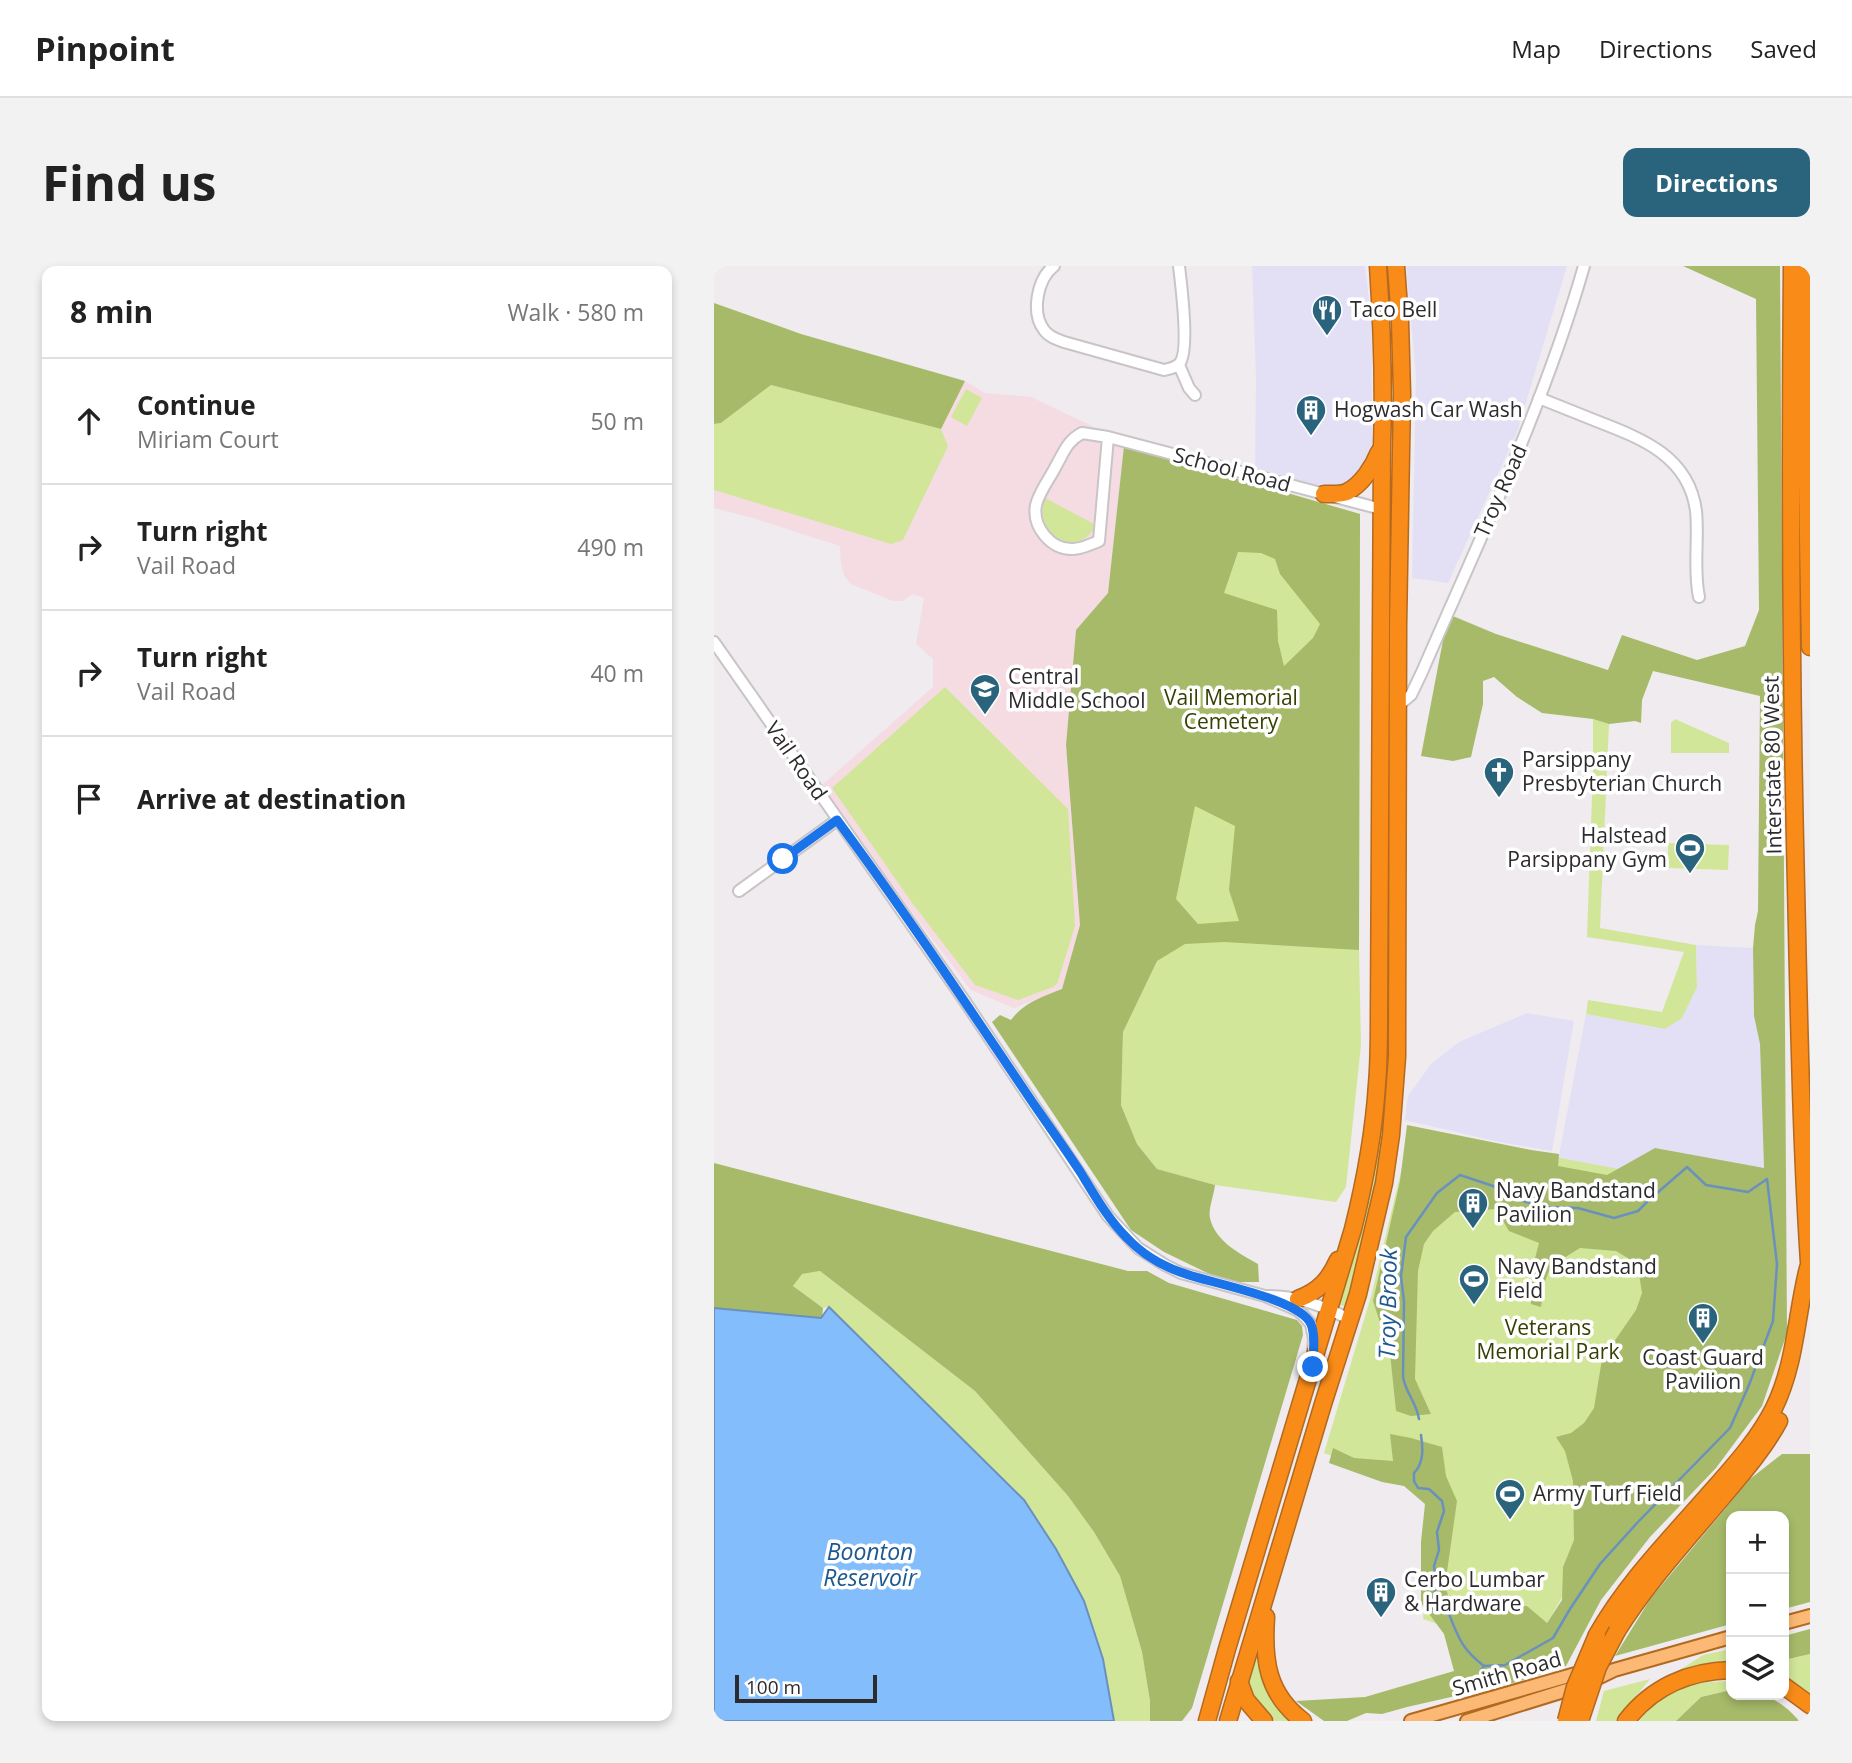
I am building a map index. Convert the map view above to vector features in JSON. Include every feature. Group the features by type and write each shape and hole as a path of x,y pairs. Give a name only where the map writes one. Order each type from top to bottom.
{"highway":[{"path":"1207,1721 1357,1216 1369,1155 1377,1083 1383,409 1378,266"},
{"path":"1228,1721 1361,1281 1384,1183 1394,1106 1397,1057 1398,625 1402,394 1396,266"},
{"name":"Interstate 80 West","path":"1576,1720 1578,1678 1597,1635 1614,1606 1762,1431 1783,1386 1791,1360 1801,1297 1810,1270 1793,782 1790,464 1792,266"},
{"path":"1803,266 1810,647"},
{"path":"1324,494 1339,494 1354,486 1370,471 1382,446"},
{"path":"1381,509 1388,514 1392,536 1391,572 1398,625"},
{"path":"1298,1299 1315,1291 1327,1280 1357,1216"},
{"path":"1576,1720 1598,1667 1617,1631 1649,1584 1769,1439 1795,1383 1805,1348 1810,1311"},
{"path":"1264,1721 1246,1700 1239,1685 1239,1649 1288,1482 1301,1404"},
{"path":"1268,1591 1265,1635 1267,1668 1276,1690 1290,1710 1303,1721"},
{"path":"1626,1721 1643,1701 1669,1684 1699,1673 1726,1671"},
{"path":"1789,1689 1810,1705"}],"main road":[{"path":"1789,1622 1810,1616"},
{"name":"Smith Road","path":"1467,1721 1583,1685 1614,1670 1726,1638"},
{"name":"Smith Road","path":"1411,1721 1583,1671 1614,1670"}],"street":[{"path":"1054,266 1046,274 1040,289 1038,310 1043,328 1052,338 1164,370 1179,365 1185,350 1179,266"},
{"name":"Troy Road","path":"1398,706 1411,695 1514,465 1584,266"},
{"path":"1179,365 1195,395"},
{"path":"1539,398 1643,440 1659,450 1675,466 1688,487 1695,509 1696,583 1699,597"},
{"name":"School Road","path":"1108,437 1099,541 1076,549 1068,549 1054,543 1042,534 1036,507 1071,439 1082,433 1108,437 1381,509"},
{"name":"Vail Road","path":"714,642 964,1000 1101,1205 1126,1236 1138,1248 1181,1273 1265,1296 1297,1310 1311,1324 1314,1339 1313,1367"},
{"path":"739,891 837,820"},
{"name":"Vail Road","path":"1265,1296 1298,1299 1330,1309 1349,1319"}],"shaded area":[{"path":"1252,266 1365,266 1372,326 1372,456 1347,486 1331,490 1255,468 1256,377"},
{"path":"1406,266 1567,266 1517,432 1448,583 1412,578 1416,376"},
{"name":"Central Middle School","path":"965,381 985,393 1031,397 1098,429 1122,435 1124,446 1108,593 1076,630 1066,745 1080,925 1062,989 1014,1008 971,990 902,899 822,785 933,687 933,659 916,644 924,598 913,594 902,601 893,601 851,584 841,565 840,546 714,508 714,424 940,429"},
{"path":"1696,945 1753,948 1754,1016 1760,1044 1764,1169 1655,1148 1607,1175 1557,1166 1586,1014 1665,1029 1697,987"},
{"path":"1527,1013 1574,1021 1552,1151 1499,1142 1405,1120 1408,1096 1431,1064 1459,1042"}],"green space":[{"path":"1683,266 1780,266 1787,1333 1762,1406 1716,1468 1650,1537 1601,1600 1566,1666 1517,1682 1382,1714 1366,1713 1347,1721 1324,1721 1296,1701 1365,1697 1454,1671 1444,1634 1421,1603 1421,1542 1425,1504 1404,1486 1382,1482 1329,1463 1333,1448 1354,1458 1393,1461 1390,1434 1442,1447 1446,1476 1457,1501 1445,1586 1453,1611 1527,1606 1547,1623 1562,1600 1563,1567 1574,1540 1573,1481 1565,1451 1556,1437 1571,1433 1584,1423 1594,1408 1602,1359 1636,1310 1642,1293 1639,1274 1631,1260 1616,1251 1580,1248 1551,1266 1544,1284 1541,1307 1531,1304 1533,1266 1539,1243 1509,1231 1496,1209 1455,1212 1433,1231 1424,1244 1418,1271 1415,1379 1431,1414 1411,1416 1396,1411 1390,1353 1373,1301 1400,1181 1407,1125 1559,1154 1558,1166 1607,1175 1655,1148 1764,1168 1760,1044 1754,1016 1753,948 1758,911 1760,696 1653,671 1642,700 1641,723 1635,721 1609,724 1593,719 1542,713 1517,697 1494,677 1483,681 1483,704 1471,757 1453,761 1421,756 1448,614 1496,634 1608,670 1622,635 1697,660 1745,646 1759,610 1756,299"},
{"path":"714,303 801,334 965,381 941,429 771,385 721,423 714,424"},
{"path":"771,385 941,429 948,446 903,540 891,544 714,490 714,424 721,423"},
{"path":"966,389 982,398 967,426 951,417"},
{"name":"Vail Memorial Cemetery","path":"1124,446 1360,514 1361,1045 1346,1187 1336,1202 1215,1185 1157,1169 1137,1144 1121,1105"},
{"name":"Vail Memorial Cemetery","path":"1124,446 1360,514 1359,950 1224,942 1185,944 1157,961 1123,1032 1121,1105 1137,1144 1157,1169 1215,1185 1210,1210 1213,1226 1229,1246 1258,1264 1259,1282 1226,1282 1164,1252 1131,1230 992,1022 1000,1015 1011,1020 1041,997 1062,989 1080,925 1066,745 1076,630 1108,593","holes":["1238,552 1261,553 1275,559 1280,574 1320,624 1313,638 1284,666 1278,641 1277,610 1224,593","1195,806 1235,826 1229,890 1239,921 1198,924 1176,899"]},
{"path":"1045,498 1096,525 1088,536 1078,541 1058,539 1050,533 1045,523 1042,512"},
{"path":"1387,590 1391,650 1391,1030 1383,1151 1358,1266 1347,1302 1343,1306 1338,1304 1374,1152"},
{"path":"945,687 1068,809 1075,926 1057,984 1018,1000 975,985 913,904 832,788"},
{"path":"1593,719 1609,724 1600,928 1696,945 1697,987 1682,1018 1665,1029 1586,1014 1588,1000 1662,1012 1684,952 1587,937"},
{"path":"1675,719 1729,743 1729,753 1671,753 1671,723"},
{"path":"1668,843 1729,845 1728,870 1668,868"},
{"name":"Veterans Memorial Park","path":"1411,1130 1764,1196 1588,1553 1547,1623 1444,1626 1423,1619 1435,1508 1425,1490 1324,1453 1372,1293"},
{"path":"714,1163 1128,1271 1147,1271 1169,1283 1297,1320 1302,1326 1303,1335 1192,1708 1182,1721 1150,1721 1150,1701 1142,1652 1120,1576 1094,1532 1068,1496 975,1391 820,1271 802,1274 793,1286 823,1308 822,1318 714,1308"},
{"path":"820,1271 975,1391 1068,1496 1094,1532 1120,1576 1142,1652 1150,1701 1150,1721 1114,1721 1103,1659 1084,1601 1056,1549 1024,1500 829,1307 823,1308 793,1286 801,1274"},
{"path":"1782,1454 1810,1454 1810,1602 1789,1608 1789,1511 1726,1511 1726,1625 1615,1656 1651,1598 1750,1479"},
{"path":"1810,1629 1810,1654 1789,1659 1789,1635"},
{"path":"1726,1650 1726,1665 1680,1670 1703,1655"},
{"path":"1810,1654 1810,1697 1789,1682 1789,1659"},
{"path":"1256,1660 1274,1701 1291,1721 1275,1721 1256,1702 1248,1685"},
{"path":"1650,1679 1616,1721 1596,1721 1604,1691"},
{"path":"1726,1681 1726,1691 1701,1697 1676,1721 1639,1721 1650,1707 1685,1684"},
{"path":"1726,1691 1726,1700 1774,1700 1799,1721 1676,1721 1701,1697"}],"water":[{"name":"Boonton Reservoir","path":"829,1307 1024,1500 1056,1549 1084,1601 1103,1659 1114,1721 714,1721 714,1308 821,1318"}],"waterway":[{"name":"Troy Brook","path":"1419,1419 1403,1377 1404,1302 1401,1276 1406,1237 1437,1193 1460,1175 1499,1188 1523,1201 1546,1207 1578,1208 1614,1218 1638,1211 1687,1167 1706,1185 1748,1192 1767,1179 1777,1264 1773,1321 1730,1428 1600,1564 1553,1638 1505,1665 1484,1666"},
{"name":"Troy Brook","path":"1421,1435 1422,1455 1420,1465 1414,1473 1414,1481 1418,1488 1429,1489 1442,1501 1444,1511 1437,1532 1439,1550 1434,1566 1436,1582 1432,1608 1449,1614 1462,1643 1484,1666 1480,1672 1483,1692"}],"place":[{"name":"Taco Bell","path":"1327,337"},
{"name":"Hogwash Car Wash","path":"1311,437"},
{"name":"Central Middle School","path":"985,716"},
{"name":"Parsippany Presbyterian Church","path":"1499,799"},
{"name":"Halstead Parsippany Gym","path":"1690,875"},
{"name":"Navy Bandstand Pavilion","path":"1473,1230"},
{"name":"Navy Bandstand Field","path":"1474,1306"},
{"name":"Coast Guard Pavilion","path":"1703,1345"},
{"name":"Army Turf Field","path":"1510,1521"},
{"name":"Cerbo Lumbar & Hardware","path":"1381,1619"}],"route":[{"path":"783,859 837,820 964,1000 1108,1216 1138,1248 1181,1273 1265,1296 1297,1310 1311,1324 1314,1339 1313,1367"}]}
